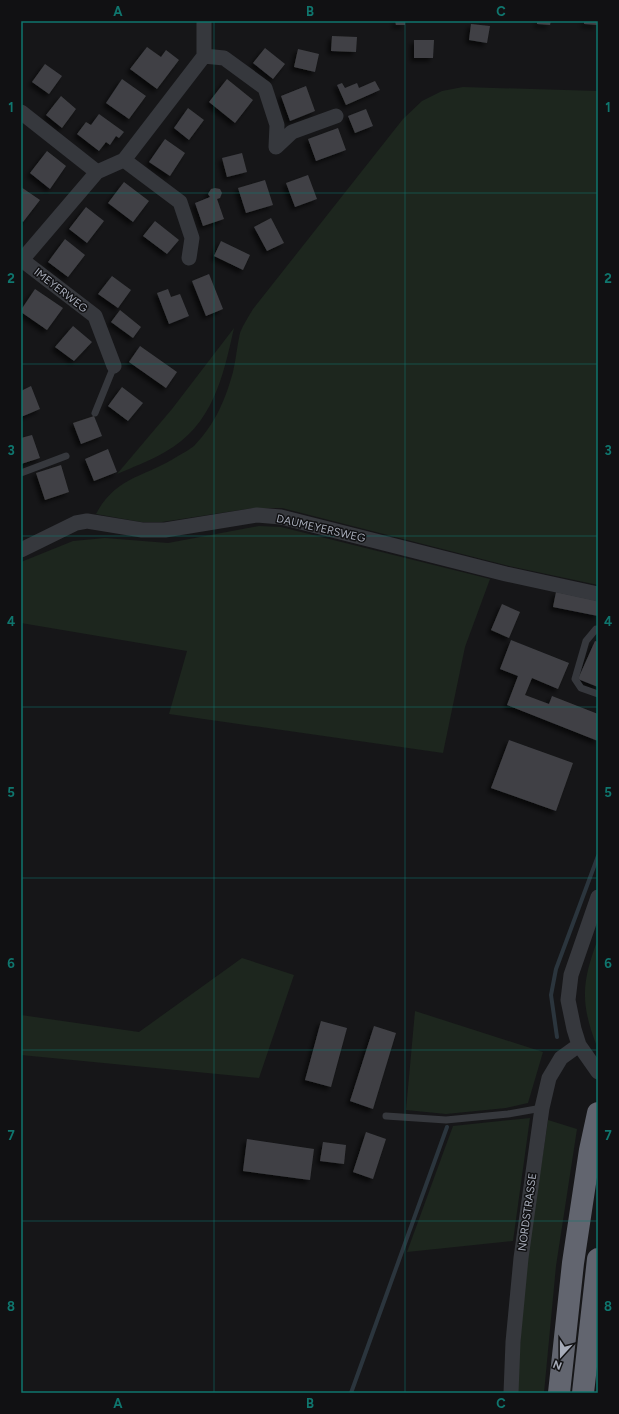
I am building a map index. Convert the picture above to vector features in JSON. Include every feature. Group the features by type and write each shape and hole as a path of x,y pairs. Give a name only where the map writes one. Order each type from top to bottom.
{"highway":[{"path":"560,1393 573,1263 590,1150 598,1114"},
{"path":"583,1393 598,1259"}],"street":[{"path":"204,21 204,56 224,58 264,88 277,126 276,147 292,132 336,116"},
{"name":"IMEYERWEG","path":"114,366 95,316 22,260 97,172 124,160 204,56"},
{"path":"21,112 97,172"},
{"path":"124,160 180,202 192,238 189,258"},
{"name":"DAUMEYERSWEG","path":"21,550 76,523 87,520 142,530 165,530 257,516 281,517 506,574 598,594"},
{"path":"598,898 571,975 568,1000 574,1030 579,1045 598,1072"},
{"name":"NORDSTRASSE","path":"511,1393 513,1342 521,1258 542,1108 549,1078 561,1058 579,1045"}],"lane":[{"path":"95,412 114,366"},
{"path":"21,473 66,456"},
{"path":"598,629 596,629 586,641 575,678 581,688 598,694"},
{"path":"386,1116 446,1120 508,1114 542,1108"}],"shaded area":[{"path":"463,87 598,91 598,585 509,566 282,508 253,508 162,522 141,522 96,514 104,501 122,484 166,463 194,446 201,438 213,421 223,402 233,372 240,333 253,309 403,119 422,101 442,91"},
{"path":"234,328 220,382 205,414 194,428 181,441 165,452 117,474 172,409"},
{"path":"259,526 281,527 490,579 465,647 443,753 169,714 187,651 21,623 21,562 73,541 105,538 168,543"},
{"path":"598,939 598,1036 596,1044 587,1016 585,992 589,967"},
{"path":"242,958 294,975 259,1078 21,1055 21,1015 139,1032"},
{"path":"415,1011 543,1052 528,1103 506,1108 446,1114 406,1110"},
{"path":"530,1118 513,1241 407,1252 453,1126"},
{"path":"548,1120 577,1129 556,1266 544,1393 516,1393 527,1259"}],"building":[{"path":"395,21 405,21 405,25 396,25"},
{"path":"537,21 551,21 550,25 537,24"},
{"path":"584,21 597,21 597,25 584,24"},
{"path":"471,24 490,26 487,43 469,40"},
{"path":"332,36 357,37 356,52 331,51"},
{"path":"414,40 434,40 433,58 414,58"},
{"path":"147,47 161,57 166,50 179,60 157,89 130,69"},
{"path":"265,48 285,64 273,79 253,63"},
{"path":"298,49 319,54 315,72 294,67"},
{"path":"45,64 62,76 49,94 32,82"},
{"path":"122,79 146,96 129,119 106,103"},
{"path":"227,79 253,100 235,123 209,102"},
{"path":"375,81 380,90 346,105 337,85 342,83 345,88 357,83 359,88"},
{"path":"306,86 315,111 290,121 281,96"},
{"path":"61,96 76,109 62,128 46,115"},
{"path":"188,108 204,120 189,140 174,128"},
{"path":"366,109 373,126 355,133 348,116"},
{"path":"99,114 124,132 119,138 116,136 110,145 106,142 99,151 77,134 86,122 91,125"},
{"path":"338,128 346,150 316,161 308,139"},
{"path":"165,139 185,153 170,176 149,162"},
{"path":"47,151 66,166 50,189 30,173"},
{"path":"242,153 247,172 227,177 222,158"},
{"path":"308,175 317,199 295,207 286,183"},
{"path":"265,180 273,205 246,213 238,188"},
{"path":"124,182 149,201 133,222 108,203"},
{"path":"21,187 40,200 23,222 21,220"},
{"path":"211,189 220,189 222,193 220,198 217,199 224,219 203,226 195,203 210,197 208,194"},
{"path":"86,207 104,221 87,243 69,229"},
{"path":"271,218 284,243 267,251 254,227"},
{"path":"155,221 179,240 167,254 143,236"},
{"path":"65,239 85,255 68,277 48,262"},
{"path":"221,241 250,255 243,270 214,256"},
{"path":"209,274 223,309 206,316 192,281"},
{"path":"112,276 131,290 118,308 98,294"},
{"path":"35,289 63,308 47,330 21,312"},
{"path":"168,289 171,297 180,294 189,316 169,324 157,293"},
{"path":"120,310 141,327 133,338 111,322"},
{"path":"73,326 92,342 74,361 55,347"},
{"path":"140,346 177,372 166,388 129,362"},
{"path":"31,386 40,409 21,417 21,391"},
{"path":"122,387 143,403 128,421 108,406"},
{"path":"94,416 102,436 81,444 73,423"},
{"path":"32,435 40,458 21,464 21,438"},
{"path":"108,449 117,472 94,481 85,459"},
{"path":"61,465 69,492 45,500 36,473"},
{"path":"556,592 598,601 598,616 553,607"},
{"path":"502,604 520,612 509,638 491,630"},
{"path":"511,640 569,663 558,689 532,678 525,695 549,704 552,696 598,714 598,741 507,705 518,676 500,669"},
{"path":"595,641 598,642 598,687 578,679"},
{"path":"509,740 573,763 556,811 491,788"},
{"path":"321,1021 347,1028 331,1087 305,1080"},
{"path":"374,1026 396,1033 373,1109 350,1101"},
{"path":"366,1132 386,1139 373,1179 353,1172"},
{"path":"247,1139 314,1149 310,1180 243,1171"},
{"path":"323,1142 346,1145 344,1164 320,1161"}],"waterway":[{"path":"557,1037 551,995 556,969 598,856"},
{"path":"351,1393 447,1127"}]}
